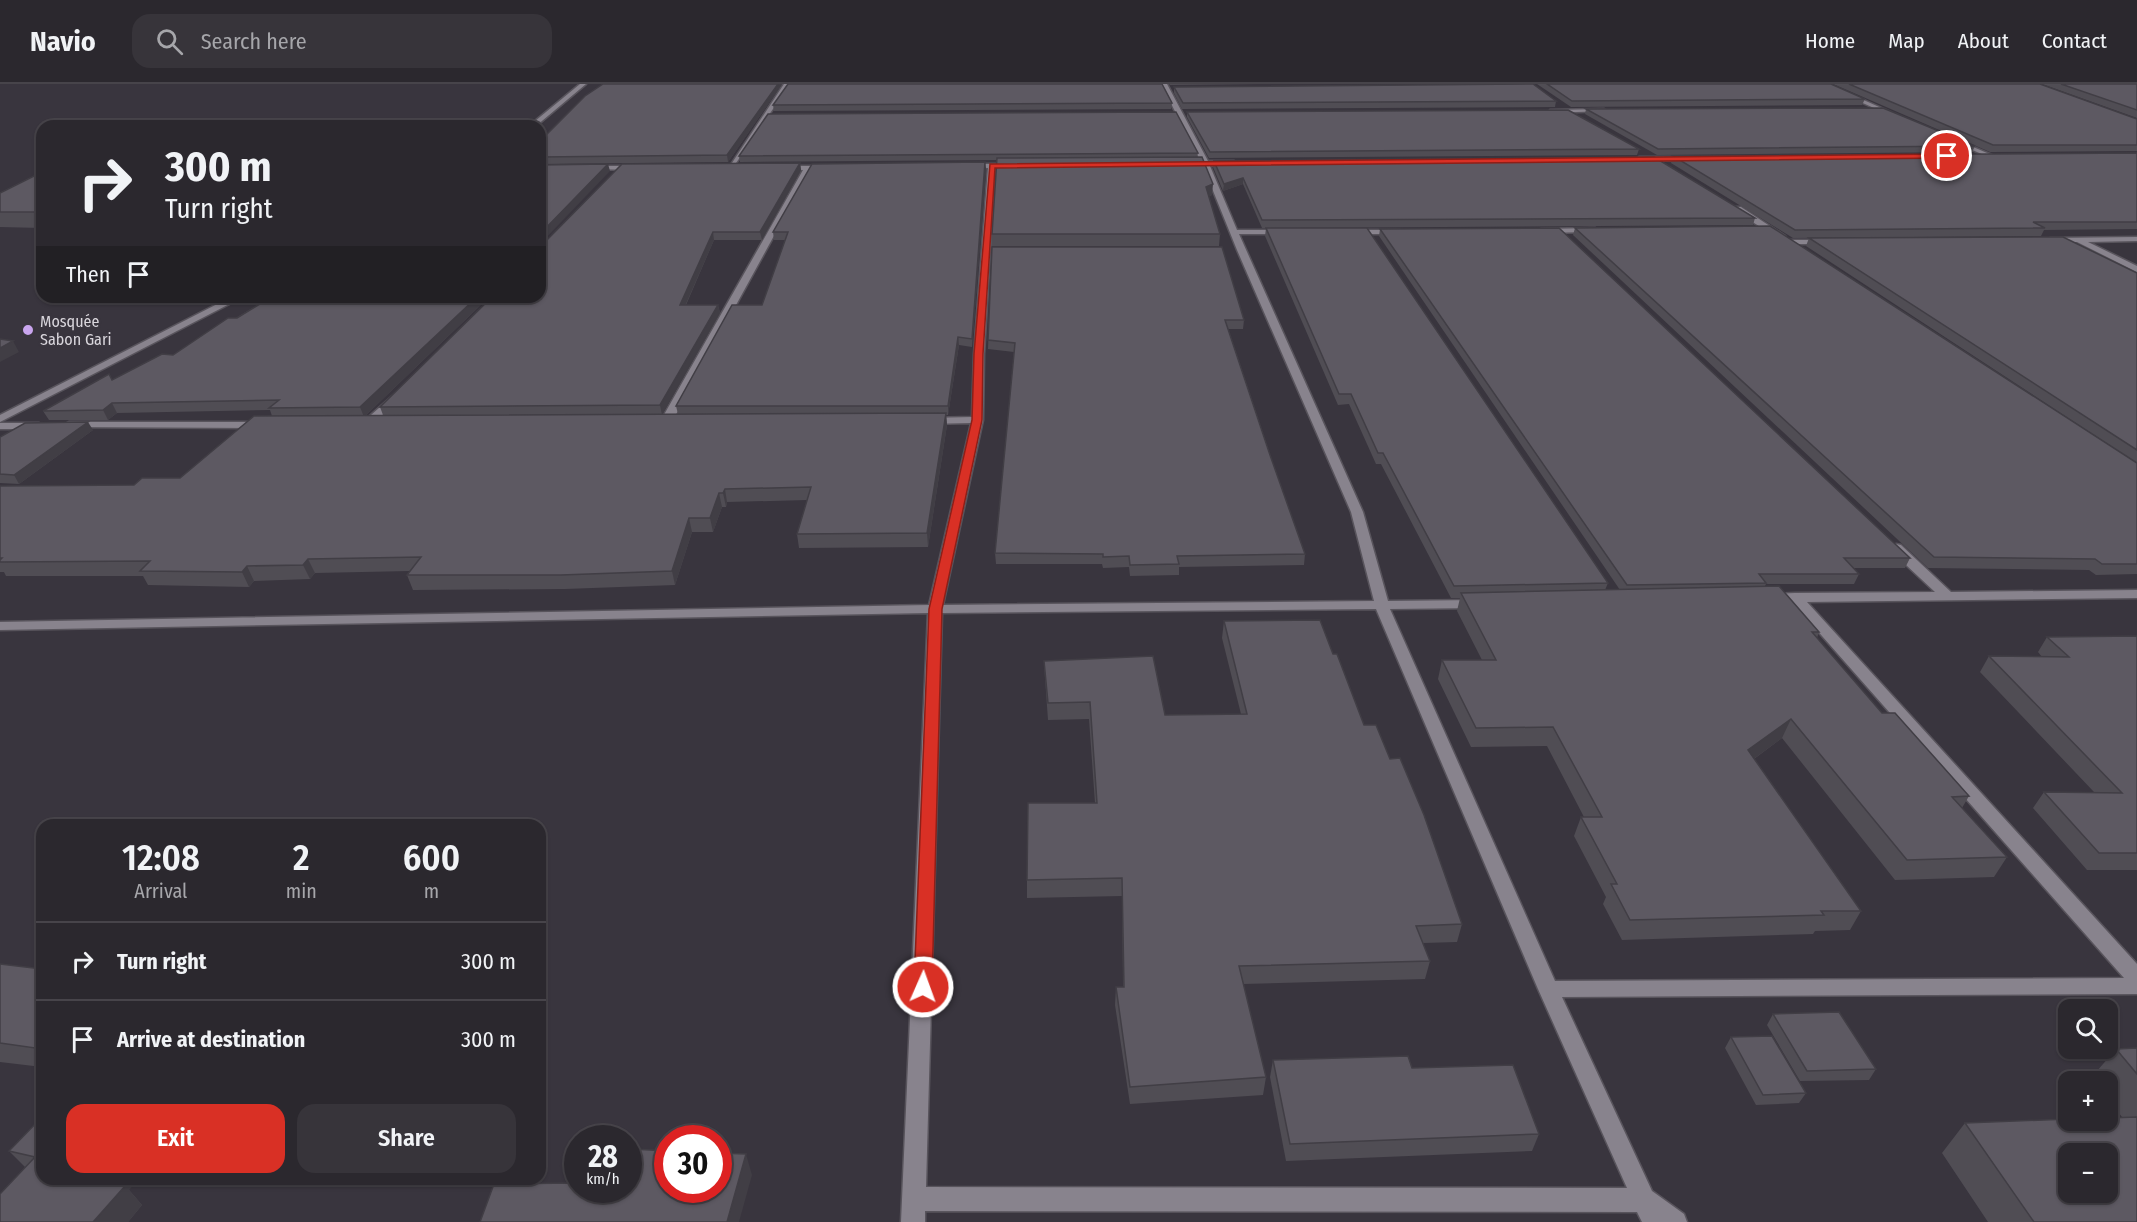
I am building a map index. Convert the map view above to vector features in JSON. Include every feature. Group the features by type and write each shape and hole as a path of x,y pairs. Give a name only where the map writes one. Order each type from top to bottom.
{"street":[{"path":"539,120 583,84"},
{"path":"730,168 788,84"},
{"path":"1823,84 1900,117"},
{"path":"1165,86 1177,88"},
{"path":"1165,86 1206,164 1241,250 1357,512 1382,606 1548,989 1650,1211"},
{"path":"1551,99 1588,122"},
{"path":"1856,109 1880,109"},
{"path":"1546,112 1617,111"},
{"path":"1167,113 1191,113"},
{"path":"766,115 778,115"},
{"path":"1951,139 1992,156"},
{"path":"1636,149 1674,171"},
{"path":"1968,156 2003,156"},
{"path":"1631,160 1701,159"},
{"path":"1182,164 1241,163"},
{"path":"958,166 1028,165"},
{"path":"992,166 992,251 977,420 935,609 915,1210 1650,1211 1676,1222"},
{"path":"775,168 843,167"},
{"path":"586,168 642,168"},
{"path":"612,177 620,168"},
{"path":"719,168 741,168"},
{"path":"667,420 808,168"},
{"path":"1732,206 1810,255"},
{"path":"1747,230 1770,229"},
{"path":"1536,231 1565,234 1607,230"},
{"path":"1235,232 1291,232"},
{"path":"1336,232 1373,237 1405,232"},
{"path":"2040,240 2137,239"},
{"path":"2076,240 2137,268"},
{"path":"1791,242 1838,242"},
{"path":"1229,250 1241,250"},
{"path":"0,419 225,303"},
{"path":"390,424 361,424 407,385"},
{"path":"918,421 977,420"},
{"path":"0,426 272,425"},
{"path":"1887,539 1947,596"},
{"path":"1748,598 2137,594"},
{"path":"1795,597 2137,978"},
{"path":"0,626 935,609 1488,604"},
{"path":"1548,989 2137,986"}],"building":[{"path":"603,84 778,84 727,155 546,157 546,135 585,96"},
{"path":"788,84 1162,84 1172,103 773,105"},
{"path":"1533,84 1556,101 1183,103 1174,87"},
{"path":"1547,84 1831,84 1865,99 1572,101"},
{"path":"1849,84 2040,84 2137,119 2137,145 1993,145"},
{"path":"2061,84 2137,84 2137,110"},
{"path":"1883,108 1975,146 1658,149 1586,109"},
{"path":"1568,110 1639,149 1210,152 1187,112"},
{"path":"1176,112 1198,153 739,156 768,114"},
{"path":"2137,153 2137,222 2033,222 2045,228 1795,230 1673,156"},
{"path":"1202,157 1213,184 1206,187 1220,234 992,234 997,158"},
{"path":"1654,157 1755,218 1262,220 1243,178 1224,184 1214,161"},
{"path":"985,162 972,339 958,337 948,406 676,406 732,305 762,305 788,232 773,232 812,164"},
{"path":"800,163 760,232 713,232 680,305 718,305 660,405 380,407 486,303 546,303 546,241 622,164"},
{"path":"608,164 546,228 546,165"},
{"path":"36,175 36,212 0,212 0,193"},
{"path":"1770,226 2137,463 2137,564 2102,564 2095,559 1934,557 1575,228"},
{"path":"1266,228 1367,228 1608,583 1454,586 1383,453 1378,453 1351,394 1339,394"},
{"path":"1559,228 1910,558 1844,558 1859,574 1759,574 1766,583 1627,585 1380,229"},
{"path":"2063,237 2137,273 2137,450 1809,238"},
{"path":"992,247 1222,247 1244,320 1225,320 1305,554 1177,556 1179,564 1130,565 1129,556 995,553 1015,343 988,340"},
{"path":"261,303 471,303 360,407 269,408 279,400 112,403 103,410 43,411 109,374 112,380 162,354 173,355 228,318 237,318"},
{"path":"0,339 13,341 0,348"},
{"path":"946,413 927,533 797,534 811,487 725,489 723,493 719,493 710,518 689,518 672,571 561,575 407,575 421,557 308,559 303,565 247,566 242,572 140,571 150,561 0,562 2,558 0,558 0,486 134,485 142,478 180,478 254,416"},
{"path":"88,422 14,475 0,474 0,437 25,423"},
{"path":"1779,586 1819,632 1812,632 1882,713 1895,713 1969,796 1952,797 2007,857 1907,860 1791,719 1748,750 1861,911 1821,911 1824,915 1630,920 1611,884 1617,884 1581,817 1602,817 1553,727 1476,728 1442,660 1496,660 1461,593"},
{"path":"1320,620 1333,654 1337,654 1364,725 1376,725 1390,759 1400,758 1424,815 1462,924 1416,926 1430,961 1239,966 1266,1077 1130,1087 1116,987 1124,987 1122,878 1027,880 1028,803 1097,803 1090,702 1048,703 1044,661 1153,656 1165,715 1247,714 1224,621"},
{"path":"2137,636 2137,853 2099,853 2044,792 2122,793 1989,656 2069,657 2047,637"},
{"path":"0,964 36,968 36,1048 0,1043"},
{"path":"1839,1012 1876,1069 1807,1071 1773,1014"},
{"path":"1772,1036 1806,1093 1763,1095 1731,1037"},
{"path":"2137,1048 2137,1074 2118,1051 2118,1049"},
{"path":"1408,1056 1412,1068 1513,1065 1539,1134 1290,1144 1273,1060"},
{"path":"2137,1117 2137,1222 2034,1222 1965,1123 2058,1119 2058,1131 2118,1131 2118,1118"},
{"path":"36,1123 36,1185 125,1186 93,1222 0,1222 0,1194 35,1157 9,1151"},
{"path":"642,1150 654,1150 654,1203 732,1203 732,1154 746,1154 727,1222 480,1222 494,1185 564,1183 564,1203 642,1203"}],"place":[{"name":"Mosquée Sabon Gari","path":"28,330"}],"route":[{"path":"923,987 935,609 977,420 979,354 992,166 1947,156"}]}
